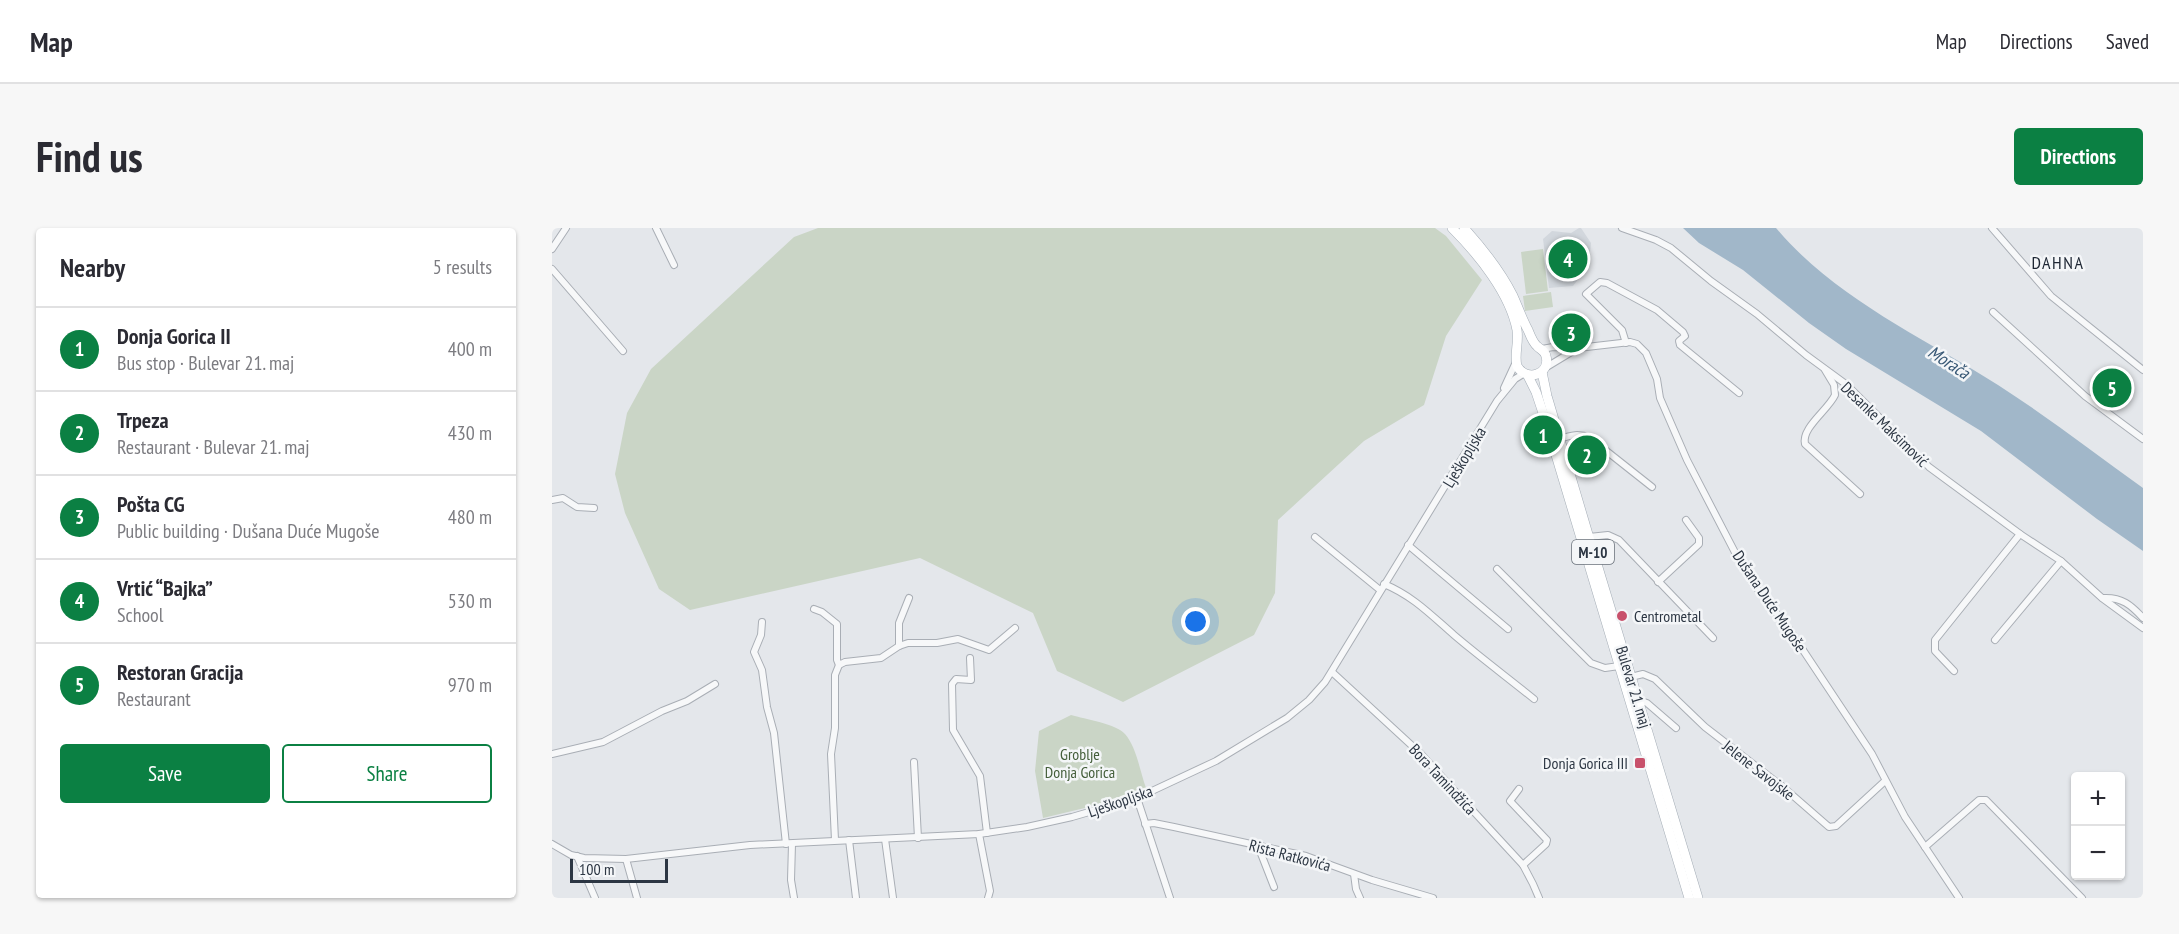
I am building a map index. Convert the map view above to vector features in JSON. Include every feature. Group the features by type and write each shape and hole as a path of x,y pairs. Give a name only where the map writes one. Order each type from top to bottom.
{"main road":[{"name":"Bulevar 21. maj","path":"1452,228 1479,258 1504,297 1516,326 1520,371 1526,375 1536,392 1689,898"},
{"name":"Bulevar 21. maj","path":"1468,229 1499,271 1547,358 1544,370 1560,439 1698,898"},
{"path":"1517,357 1527,346 1539,347"},
{"path":"1526,375 1533,376 1544,370"}],"street":[{"path":"552,249 566,228"},
{"path":"656,228 674,265"},
{"name":"Desanke Maksimović","path":"1622,228 1671,248 1853,391 1929,467 2061,561 2102,598 2143,628"},
{"path":"1992,228 2056,300 2143,370"},
{"path":"552,269 623,351"},
{"path":"1539,347 1578,348 1626,342 1622,330 1586,294 1600,282 1607,283 1657,310 1683,332 1685,336 1679,341 1680,345 1738,393"},
{"path":"1993,312 2085,396 2143,439"},
{"name":"Dušana Duće Mugoše","path":"1626,342 1637,344 1647,353 1657,376 1660,398 1687,460 1741,564 1752,582 1789,628 1872,754 1905,817 1959,898"},
{"path":"1544,370 1578,348"},
{"name":"Lješkopljska","path":"552,844 577,856 626,859 750,845 987,833 1072,817 1137,798 1216,761 1271,728 1309,700 1332,672 1501,394 1517,357"},
{"path":"1825,369 1834,385 1835,395 1806,432 1805,444 1860,494"},
{"name":"Lješkopljska","path":"1501,394 1515,379 1526,375"},
{"path":"1560,439 1574,435 1584,435 1590,438 1652,488"},
{"path":"552,500 562,498 577,507 594,508"},
{"path":"1658,582 1699,544 1699,538 1686,520"},
{"path":"1954,671 1935,651 1935,640 2020,534"},
{"path":"1589,537 1608,535 1619,540 1713,638"},
{"path":"1315,537 1382,587 1401,591 1422,605 1534,699"},
{"path":"1408,545 1508,629"},
{"path":"1995,640 2061,561"},
{"path":"1497,569 1591,663 1605,668 1619,666"},
{"path":"898,646 899,623 909,598"},
{"path":"2102,598 2122,600 2132,605 2143,618"},
{"path":"814,609 836,622 839,665 836,675 835,728 831,762 835,840"},
{"path":"762,622 761,635 754,652 762,670 767,707 774,733 794,898"},
{"path":"839,665 845,662 881,658 898,646 908,643 937,643 958,639 989,650 1015,628"},
{"path":"970,658 971,680 956,679 952,684 952,723 956,737 980,776 987,833"},
{"name":"Bora Tamindžića","path":"1332,672 1421,754 1523,865 1539,898"},
{"name":"Jelene Savojske","path":"1630,677 1643,674 1655,679 1705,727 1783,786 1829,827 1836,826 1885,781"},
{"path":"552,754 603,742 662,711 687,701 715,684"},
{"path":"1638,700 1647,703 1676,728"},
{"path":"914,762 918,838"},
{"path":"1519,789 1510,801 1547,840 1546,844 1523,865"},
{"path":"1137,798 1170,898"},
{"path":"1925,847 1979,800 1986,800 2082,898"},
{"name":"Rista Ratkovića","path":"1145,824 1151,822 1306,856 1413,895 1433,898"},
{"path":"979,834 990,891 988,898"},
{"path":"885,839 893,898"},
{"path":"849,840 856,898"},
{"path":"1258,846 1274,887"},
{"path":"577,856 595,898"},
{"path":"626,859 637,898"},
{"path":"1354,874 1356,890 1360,898"}],"shaded area":[{"path":"1579,228 1591,243 1589,263 1586,269 1573,286 1549,288 1543,239 1552,231 1571,233"}],"green space":[{"path":"818,228 1435,228 1446,236 1482,280 1446,336 1424,405 1364,441 1278,520 1275,593 1254,635 1123,702 1057,671 1033,613 920,558 690,610 659,589 625,513 615,474 627,413 651,369 794,237"},
{"path":"1543,249 1548,291 1526,294 1521,252"},
{"path":"1551,292 1553,307 1525,311 1523,296"},
{"name":"Groblje Donja Gorica","path":"1071,715 1121,730 1135,753 1146,788 1093,806 1043,818 1035,771 1039,731"}],"water":[{"name":"Morača","path":"1683,228 1776,228 1799,253 1852,296 1998,385 2143,488 2143,551 1981,431 1846,349 1809,323 1743,270 1699,243"}],"place":[{"name":"Vrtić “Bajka”","path":"1568,259"},
{"name":"Pošta CG","path":"1571,333"},
{"name":"Restoran Gracija","path":"2112,388"},
{"name":"Donja Gorica II","path":"1543,435"},
{"name":"Trpeza","path":"1587,455"},
{"name":"Centrometal","path":"1622,616"},
{"name":"Donja Gorica III","path":"1640,763"}],"district":[{"name":"DAHNA","path":"2058,262"}]}
